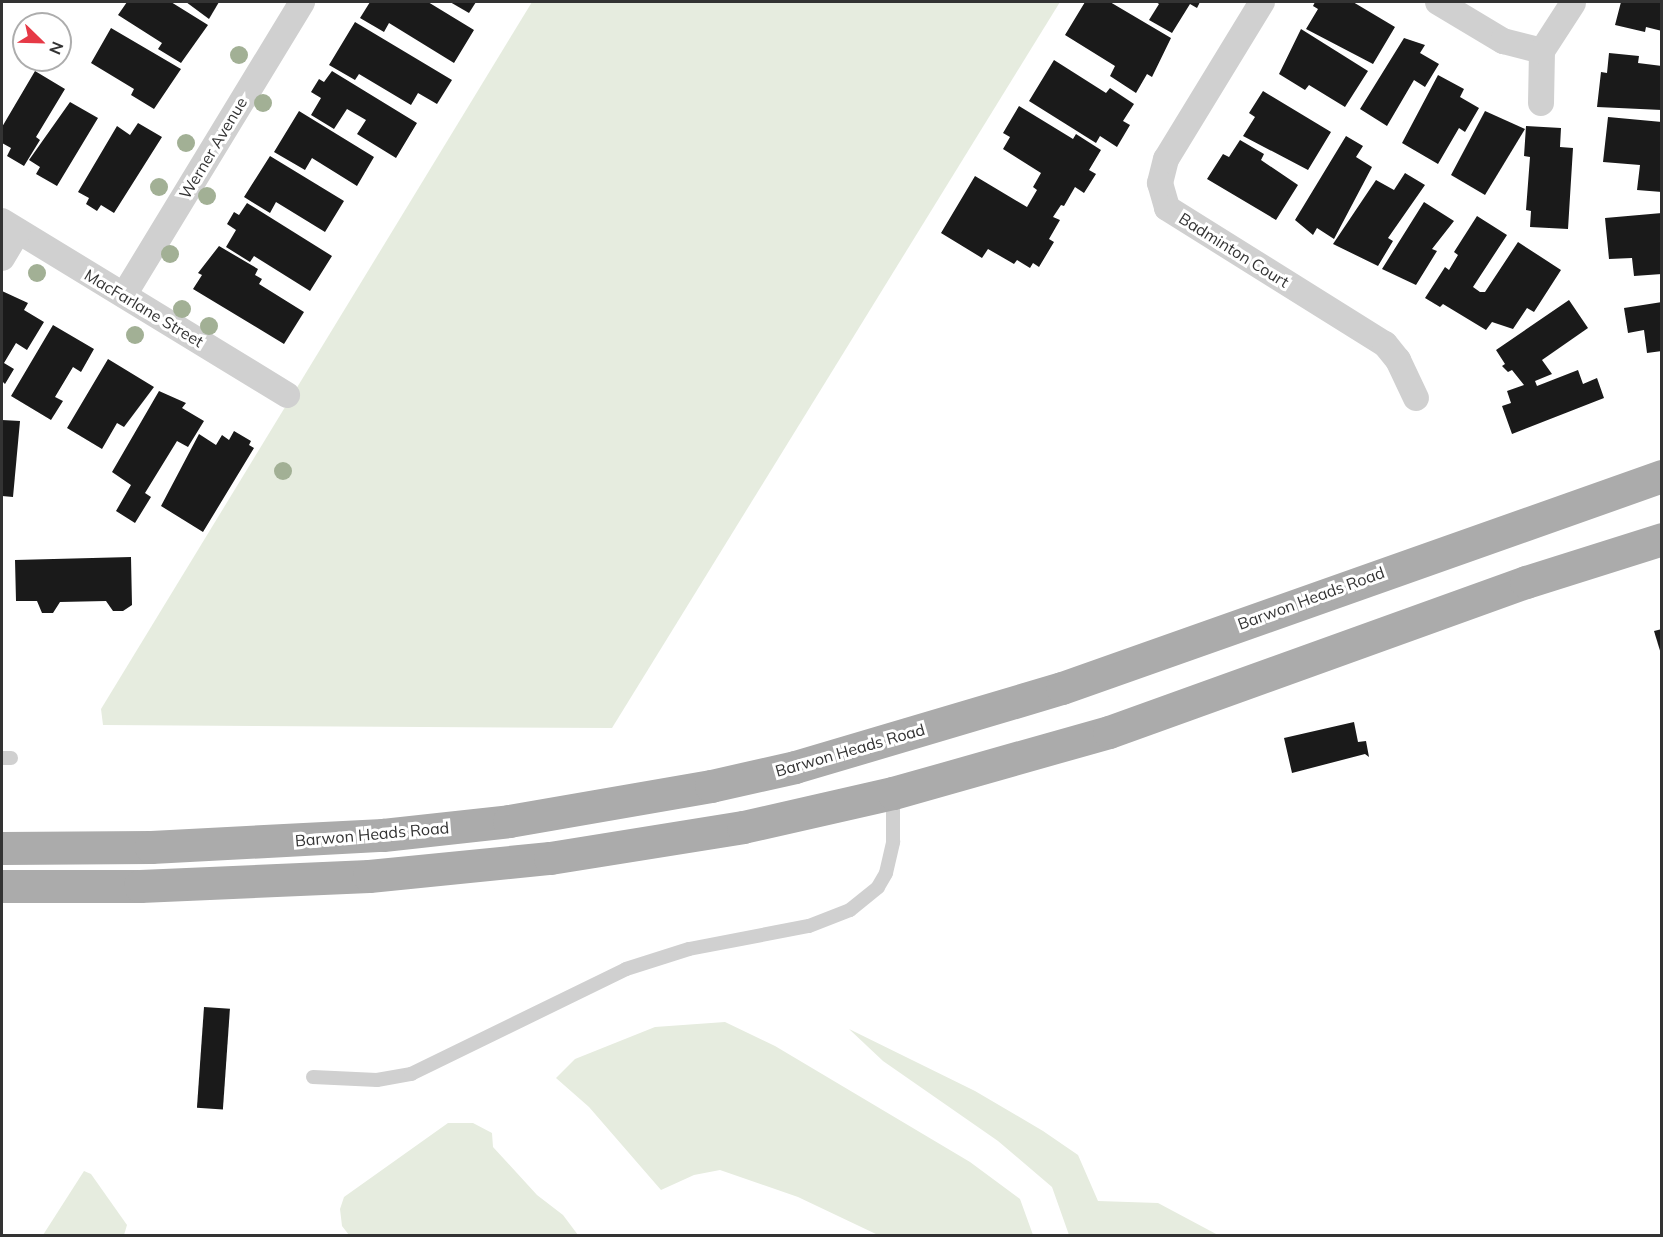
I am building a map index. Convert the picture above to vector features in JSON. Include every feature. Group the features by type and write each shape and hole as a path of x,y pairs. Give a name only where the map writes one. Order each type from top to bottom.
{"main road":[{"name":"Barwon Heads Road","path":"2,848 151,847 383,834 509,821 711,786 795,767 1062,688 1662,476"},
{"path":"2,886 293,882 439,870 643,845 893,793 1109,732 1526,582 1662,539"}],"street":[{"name":"Werner Avenue","path":"124,295 302,2"},
{"name":"Badminton Court","path":"1262,2 1166,159 1161,183 1167,208 1385,344 1398,360 1416,398"},
{"path":"1438,2 1503,41 1542,51"},
{"path":"1541,103 1542,51 1573,3"},
{"name":"MacFarlane Street","path":"10,226 287,395"},
{"path":"2,258 10,226"}],"lane":[{"path":"313,1077 377,1080 411,1074 626,969 689,949 808,926 850,910 871,894 886,873 893,842 893,793"}],"shaded area":[{"path":"532,2 1060,2 612,728 103,725 101,709"},
{"path":"725,1022 775,1046 970,1162 1020,1199 1033,1235 878,1235 798,1197 720,1170 694,1175 661,1190 589,1107 556,1078 575,1059 655,1027"},
{"path":"849,1029 975,1091 1043,1131 1078,1155 1098,1201 1158,1203 1218,1235 1069,1235 1052,1187 998,1141 883,1061"},
{"path":"448,1123 473,1123 492,1133 493,1147 537,1195 563,1215 578,1235 349,1235 342,1226 340,1209 344,1197"},
{"path":"84,1171 91,1174 127,1225 124,1235 43,1235"}],"building":[{"path":"127,2 171,2 208,25 181,63 158,49 162,43 118,15"},
{"path":"186,2 219,2 209,19"},
{"path":"370,2 428,2 474,30 454,63 389,23 384,32 360,18"},
{"path":"450,2 476,2 469,13"},
{"path":"1085,2 1110,2 1171,38 1152,77 1147,74 1136,93 1110,76 1115,66 1065,35"},
{"path":"1156,2 1200,2 1197,8 1190,4 1172,33 1149,20 1159,4"},
{"path":"1315,2 1353,2 1395,27 1373,64 1306,29 1318,9 1313,6"},
{"path":"1621,2 1662,2 1662,31 1646,27 1645,32 1615,25"},
{"path":"355,22 452,80 437,104 418,93 411,105 359,74 355,80 329,65"},
{"path":"111,28 181,69 154,109 131,95 134,89 91,63"},
{"path":"1301,29 1368,71 1345,107 1309,85 1305,90 1279,74"},
{"path":"1404,38 1425,45 1420,53 1439,64 1425,87 1414,80 1387,126 1360,109"},
{"path":"1609,53 1639,56 1638,63 1662,66 1662,110 1597,107 1601,72 1607,73"},
{"path":"1054,60 1106,93 1110,88 1134,104 1123,121 1130,125 1117,147 1100,136 1096,143 1029,101"},
{"path":"332,71 417,123 396,158 357,134 366,120 347,109 334,129 311,115 321,98 311,92 319,79 324,82"},
{"path":"34,72 65,89 36,137 40,140 24,166 7,156 11,148 2,143 2,127"},
{"path":"1438,75 1464,89 1460,97 1479,108 1465,132 1459,128 1438,164 1402,143"},
{"path":"1263,91 1331,132 1308,170 1243,136 1255,117 1249,113"},
{"path":"70,102 98,118 57,186 36,174 40,167 29,160"},
{"path":"1019,106 1073,139 1076,134 1101,150 1089,170 1096,174 1084,193 1075,187 1064,206 1061,205 1053,217 1060,220 1049,239 1054,242 1039,267 1033,263 1030,268 1017,260 1014,264 988,249 982,258 941,233 975,176 1027,207 1037,190 1033,187 1041,173 1003,149 1010,137 1003,133"},
{"path":"299,111 374,157 357,186 312,158 305,170 274,152"},
{"path":"1485,111 1525,129 1485,195 1451,175"},
{"path":"1608,117 1662,122 1662,192 1637,190 1640,165 1603,162"},
{"path":"138,123 162,137 114,213 101,205 97,211 86,204 89,198 78,192 117,126 130,135"},
{"path":"1526,126 1561,128 1560,147 1573,148 1568,229 1530,227 1531,211 1526,210 1530,157 1524,156"},
{"path":"1346,136 1363,146 1356,157 1372,167 1334,239 1317,228 1313,235 1295,220"},
{"path":"1240,140 1264,154 1261,160 1298,185 1276,220 1207,179 1223,154 1229,157"},
{"path":"270,156 344,201 325,232 276,202 270,213 244,197"},
{"path":"1405,173 1425,185 1388,238 1393,241 1378,266 1333,244 1376,180 1394,190"},
{"path":"1424,202 1454,221 1432,249 1437,251 1416,285 1382,269"},
{"path":"247,203 332,256 310,291 254,256 250,262 226,247 236,230 227,224 234,212 239,215"},
{"path":"1662,213 1662,274 1634,276 1632,258 1609,259 1605,218"},
{"path":"1477,216 1507,235 1473,287 1480,292 1485,292 1518,242 1561,270 1534,312 1527,308 1513,329 1492,322 1486,330 1443,304 1440,307 1425,298 1445,267 1449,270 1458,255 1454,252"},
{"path":"219,246 258,269 255,275 262,279 259,284 304,312 284,344 193,289 202,275 198,273"},
{"path":"2,291 28,303 24,310 44,322 27,350 16,343 4,363 14,369 5,384 2,381"},
{"path":"1569,300 1588,328 1542,360 1552,374 1535,381 1537,386 1578,370 1583,384 1597,378 1604,398 1512,434 1502,406 1511,403 1507,391 1524,385 1512,370 1508,372 1502,366 1505,364 1496,350"},
{"path":"1662,302 1662,351 1647,353 1644,330 1628,333 1624,308"},
{"path":"53,325 94,349 81,372 73,367 55,397 63,401 51,420 11,396"},
{"path":"108,359 154,387 124,427 117,423 102,449 67,428"},
{"path":"159,391 186,403 182,408 204,421 188,447 177,441 145,493 151,497 135,523 116,511 131,485 112,472"},
{"path":"2,420 20,421 13,497 2,496"},
{"path":"234,431 251,441 249,445 254,448 203,532 161,506 199,434 216,445 222,435 229,440"},
{"path":"131,557 132,605 123,611 113,611 106,601 60,602 53,613 42,613 37,601 16,601 15,560"},
{"path":"1662,629 1662,654 1661,654 1654,631"},
{"path":"1354,722 1358,742 1366,741 1369,757 1365,754 1292,773 1284,738"},
{"path":"204,1007 230,1009 223,1110 197,1108"}]}
